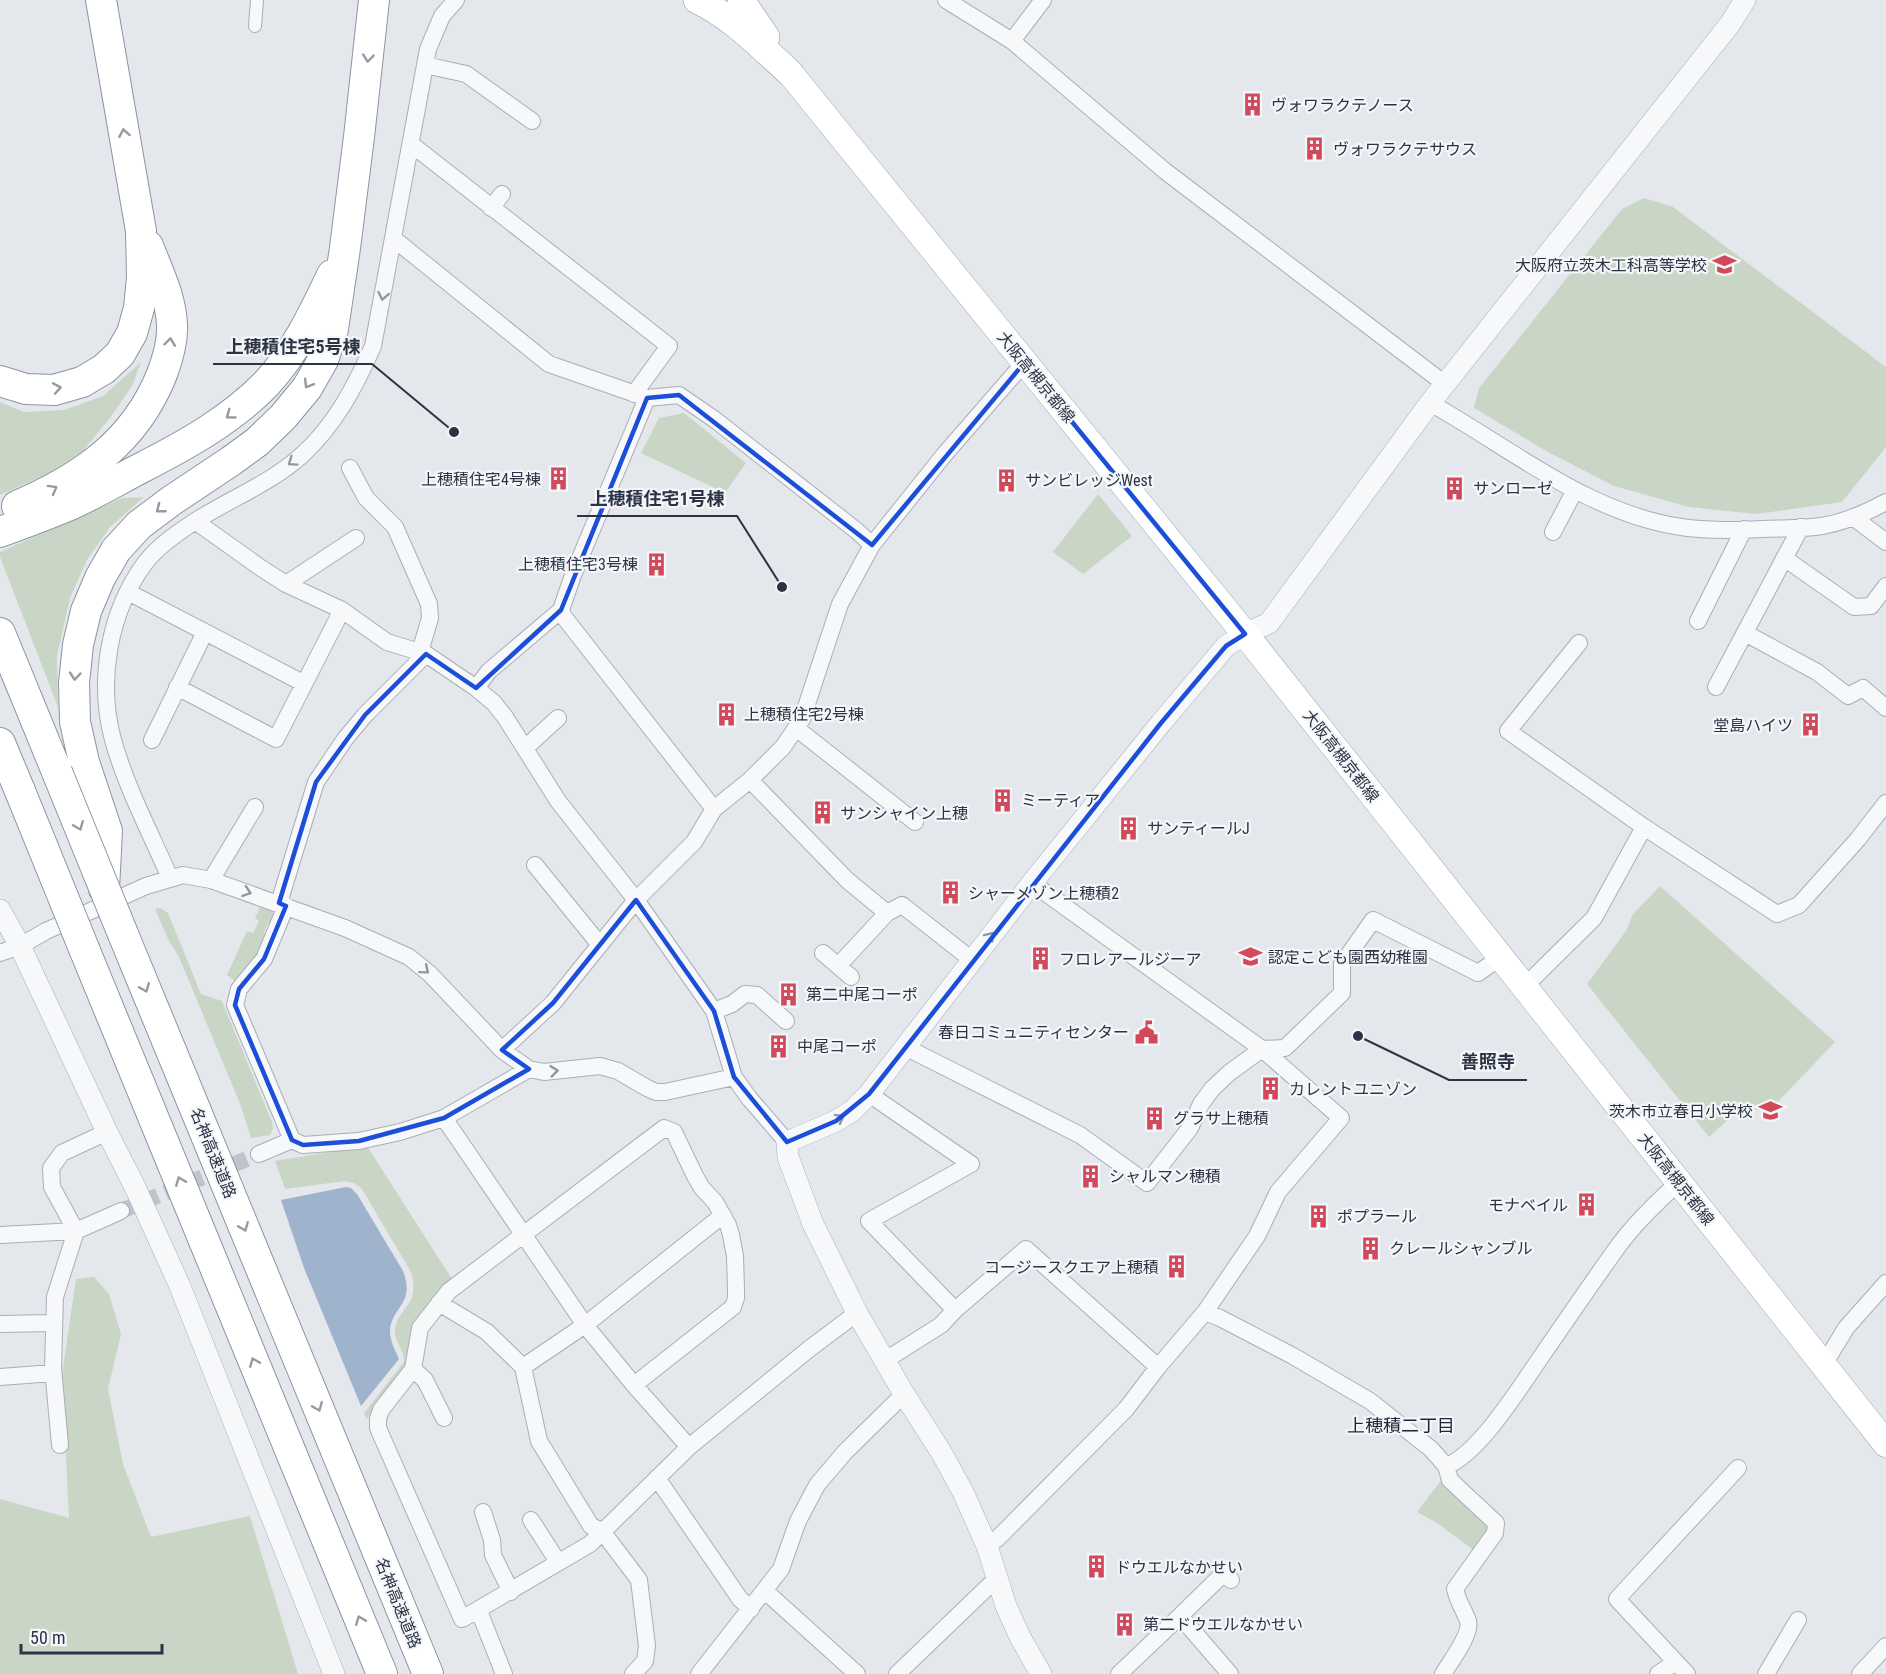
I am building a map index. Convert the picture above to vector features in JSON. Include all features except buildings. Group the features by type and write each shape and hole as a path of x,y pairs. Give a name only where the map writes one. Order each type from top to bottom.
{"highway":[{"path":"697,0 717,9 736,23 790,72"},
{"path":"741,0 790,72"},
{"path":"760,0 790,72"},
{"path":"70,767 75,722 74,683 78,645 87,611 100,578 116,550 139,525 257,442 283,417 307,388 323,360 333,329 377,4"},
{"path":"0,381 26,389 54,390 82,382 104,369 120,354 132,333 139,308 142,277 141,231 99,7"},
{"path":"0,513 43,495 103,457 126,435 145,410 169,355 172,327 169,299 141,231"},
{"path":"0,532 72,504 201,436 237,409 266,384 292,351 345,248"},
{"name":"名神高速道路","path":"0,633 70,767 104,889 428,1674"},
{"path":"0,743 9,788 82,944 382,1674"}],"main road":[{"name":"大阪高槻京都線","path":"790,72 1245,634 1886,1444"}],"street":[{"path":"255,26 257,0"},
{"path":"170,878 126,776 113,739 105,689 110,640 128,592 146,562 169,539 195,521 264,482 301,456 331,424 355,387 373,346 428,49 442,16 456,0"},
{"path":"946,0 1012,41 1165,171 1445,384"},
{"path":"1012,41 1043,0"},
{"path":"787,1142 836,1121 852,1111 869,1094 1032,883 1226,646 1269,623 1430,403 1730,24 1745,0"},
{"path":"425,65 466,74 532,121"},
{"path":"411,144 669,346 640,396 561,610 489,671 476,688"},
{"path":"491,208 502,194"},
{"path":"394,239 549,363 640,396 679,395 723,426 872,544"},
{"path":"502,1050 553,1003 636,900 694,842 714,809 750,780 783,747 802,719 840,604 872,544 944,455 1024,363"},
{"path":"1430,403 1551,478 1575,490 1629,514 1681,527 1743,529 1820,526 1852,517 1886,502"},
{"path":"350,468 366,498 395,527 429,604 430,618 423,653 345,739 316,782 282,905 264,959 239,989 235,1005 292,1140 303,1145 359,1141 400,1132 444,1118 529,1069"},
{"path":"1553,532 1575,490"},
{"path":"1852,517 1886,542"},
{"path":"195,521 286,584 342,610 387,642 423,653 476,688 500,710 573,821 636,900 714,1011 734,1077 748,1098 787,1142 788,1157 813,1224 857,1313 963,1492 987,1546 1006,1606 1041,1674"},
{"path":"1716,687 1800,527"},
{"path":"1698,621 1743,529"},
{"path":"286,584 356,538"},
{"path":"1784,558 1854,607 1871,606 1886,586"},
{"path":"128,592 303,683"},
{"path":"177,687 276,739 342,610"},
{"path":"561,610 564,617 714,809"},
{"path":"152,740 205,632"},
{"path":"1745,633 1817,672 1848,696 1863,688 1886,708"},
{"path":"1579,643 1508,730 1644,827 1777,914 1799,905 1858,839 1886,803"},
{"path":"525,748 558,718"},
{"path":"796,728 915,822"},
{"path":"750,780 847,880 887,912"},
{"path":"211,880 255,807"},
{"path":"1524,987 1594,918 1644,827"},
{"path":"535,865 600,945"},
{"path":"10,950 46,931 146,886 183,875 211,880 282,905 345,928 409,957 430,974 502,1050 529,1069 544,1072 600,1066 618,1071 656,1092 734,1077"},
{"path":"987,1546 998,1539 1126,1409 1205,1312 1257,1236 1278,1192 1341,1118 1262,1049 1032,883"},
{"path":"838,966 887,912 902,904 972,960"},
{"path":"0,910 10,950 135,1187 179,1284 334,1674"},
{"path":"905,1047 1080,1135 1148,1183 1190,1128 1201,1104 1212,1089 1229,1073 1262,1049 1286,1048 1342,993 1342,964 1373,920 1478,973 1501,957"},
{"path":"823,953 851,977"},
{"path":"714,1011 732,1004 745,994 757,995 786,1021"},
{"path":"869,1094 971,1164 869,1221 956,1310"},
{"path":"444,1118 585,1325 689,1448"},
{"path":"634,1385 733,1307 736,1298 734,1246 728,1225 715,1202 699,1183 674,1132 664,1128 449,1291 420,1328 413,1370 381,1410 378,1428 462,1619 590,1544 689,1448 809,1349 857,1313"},
{"path":"60,1446 53,1373 55,1297 76,1231 52,1187 51,1168 62,1153 107,1132"},
{"path":"259,1154 292,1140"},
{"path":"1446,1466 1456,1463 1476,1445 1510,1402 1615,1250 1643,1216 1679,1182"},
{"path":"0,1236 76,1231 121,1210"},
{"path":"523,1367 585,1325 723,1215"},
{"path":"884,1361 941,1325 1026,1249 1158,1367"},
{"path":"1823,1366 1846,1328 1886,1283"},
{"path":"439,1303 487,1332 523,1367 539,1441 591,1526 602,1532 639,1580 647,1646 645,1661 633,1674"},
{"path":"1205,1312 1293,1356 1370,1401 1431,1449 1446,1466 1450,1480 1496,1523 1495,1533 1455,1589 1457,1601 1469,1623 1467,1634 1443,1674"},
{"path":"0,1324 54,1323"},
{"path":"413,1370 425,1380 444,1418"},
{"path":"0,1377 53,1373"},
{"path":"699,1674 781,1569 798,1521 817,1485 845,1452 904,1395"},
{"path":"1658,1674 1682,1668 1617,1599 1738,1468"},
{"path":"657,1478 740,1599 750,1609"},
{"path":"483,1512 494,1555 511,1592"},
{"path":"531,1520 558,1562"},
{"path":"1119,1674 1224,1573 1231,1580"},
{"path":"897,1674 996,1579"},
{"path":"765,1591 857,1674"},
{"path":"479,1611 504,1674"},
{"path":"1180,1616 1230,1674"},
{"path":"1766,1674 1798,1620"},
{"path":"1860,1674 1886,1646"}],"highlighted area":[{"path":"1024,363 1245,634 1226,646 1161,723 869,1094 836,1121 787,1142 734,1077 714,1011 636,900 553,1003 502,1050 529,1069 444,1118 359,1141 303,1145 292,1140 235,1005 239,989 264,959 286,906 279,903 316,782 365,715 426,654 476,688 561,610 647,398 679,395 872,545"}],"green space":[{"path":"1644,198 1673,207 1886,367 1886,447 1842,502 1756,514 1689,507 1614,486 1546,451 1474,408 1479,388 1622,209"},
{"path":"141,362 132,386 82,452 47,474 0,495 0,402 24,412 64,410 103,396"},
{"path":"684,413 746,463 725,493 641,453 659,418"},
{"path":"1098,494 1132,536 1083,574 1053,552"},
{"path":"144,497 110,527 87,560 70,598 57,656 58,707 0,552 122,498"},
{"path":"1660,886 1835,1042 1770,1110 1740,1109 1709,1137 1587,984 1626,931 1633,914"},
{"path":"261,905 274,909 276,912 273,921 268,923 258,958 235,981 227,975 247,931 253,933 259,921 255,918"},
{"path":"160,908 168,913 201,994 222,1001 272,1122 273,1129 270,1135 251,1138 241,1106 179,957 155,909"},
{"path":"367,1146 452,1279 408,1366 367,1419 364,1413 404,1362 395,1330 413,1292 411,1272 360,1187 345,1181 285,1189 275,1161"},
{"path":"94,1277 109,1294 121,1334 108,1389 123,1464 151,1537 250,1516 298,1674 0,1674 0,1499 69,1518 62,1374 76,1279"},
{"path":"1442,1479 1490,1527 1475,1551 1437,1523 1417,1512"}],"water":[{"path":"346,1187 351,1188 357,1194 403,1271 407,1291 391,1323 390,1331 399,1359 361,1406 304,1268 281,1200"}],"tunnel":[{"path":"121,1211 259,1154"}],"place":[{"name":"ヴォワラクテノース","path":"1253,105"},
{"name":"ヴォワラクテサウス","path":"1315,149"},
{"name":"大阪府立茨木工科高等学校","path":"1725,265"},
{"name":"上穂積住宅5号棟","path":"454,432"},
{"name":"上穂積住宅4号棟","path":"559,479"},
{"name":"サンビレッジWest","path":"1007,480"},
{"name":"サンローゼ","path":"1455,488"},
{"name":"上穂積住宅3号棟","path":"656,564"},
{"name":"上穂積住宅1号棟","path":"782,587"},
{"name":"上穂積住宅2号棟","path":"726,714"},
{"name":"堂島ハイツ","path":"1811,725"},
{"name":"ミーティア","path":"1003,800"},
{"name":"サンシャイン上穂","path":"822,813"},
{"name":"サンティールJ","path":"1129,828"},
{"name":"シャーメゾン上穂積2","path":"950,893"},
{"name":"認定こども園西幼稚園","path":"1250,957"},
{"name":"フロレアールジーア","path":"1041,959"},
{"name":"第二中尾コーポ","path":"788,994"},
{"name":"春日コミュニティセンター","path":"1147,1032"},
{"name":"善照寺","path":"1358,1036"},
{"name":"中尾コーポ","path":"779,1046"},
{"name":"カレントユニゾン","path":"1271,1089"},
{"name":"茨木市立春日小学校","path":"1771,1111"},
{"name":"グラサ上穂積","path":"1155,1118"},
{"name":"シャルマン穂積","path":"1091,1176"},
{"name":"モナベイル","path":"1586,1205"},
{"name":"ポプラール","path":"1319,1216"},
{"name":"クレールシャンブル","path":"1371,1248"},
{"name":"コージースクエア上穂積","path":"1177,1267"},
{"name":"ドウエルなかせい","path":"1097,1567"},
{"name":"第二ドウエルなかせい","path":"1125,1624"}],"district":[{"name":"上穂積二丁目","path":"1401,1425"}]}
